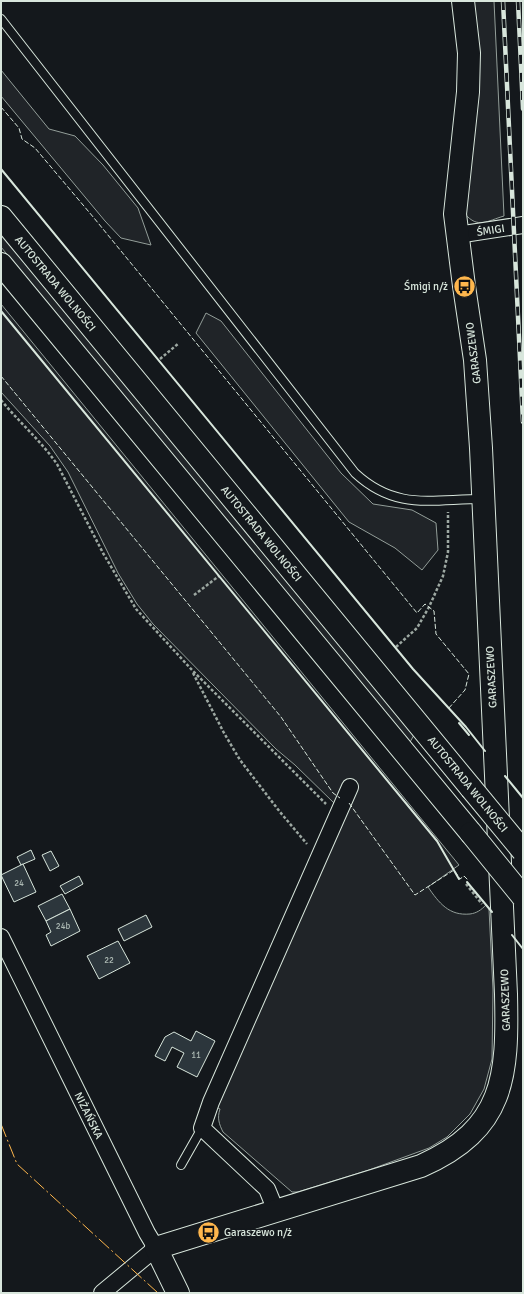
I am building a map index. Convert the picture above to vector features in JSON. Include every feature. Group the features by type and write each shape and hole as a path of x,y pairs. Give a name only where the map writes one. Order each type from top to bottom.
{"main road":[{"name":"GARASZEWO","path":"156,1248 421,1166 436,1160 462,1143 479,1126 493,1102 500,1086 506,1048 506,1014 483,499 475,360 457,235 456,198 466,118 469,53 463,1"},
{"name":"AUTOSTRADA WOLNOŚCI","path":"1,217 523,850"},
{"path":"1,264 523,897"},
{"name":"NIŻAŃSKA","path":"156,1248 178,1293"}],"street":[{"name":"ŚMIGI","path":"457,235 523,225"},
{"path":"276,1211 267,1189 202,1128 211,1102 350,787"},
{"name":"NIŻAŃSKA","path":"1,937 147,1233 156,1248"},
{"name":"GARASZEWO","path":"102,1293 156,1248"}],"lane":[{"path":"1,19 355,474 367,485 391,497 420,501 483,499"},
{"path":"180,1165 202,1128"}],"path":[{"path":"160,359 179,343"},
{"path":"1,400 49,452 57,464 103,553 136,609 192,670 265,745 317,793 335,820"},
{"path":"396,647 417,628 429,607 443,576 448,552 448,499"},
{"path":"194,595 219,576"},
{"path":"192,670 224,733 240,760 301,839 320,855"},
{"path":"466,884 484,907"}],"shaded area":[{"path":"472,1 494,1 504,216 488,222 479,223 470,219 465,214"},
{"path":"1,70 49,129 75,136 103,165 138,208 151,245 121,238 105,221 1,96"},
{"path":"1,234 414,735 410,742 1,247"},
{"path":"1,304 459,865 428,887 436,898 450,911 456,913 472,914 479,911 486,905 489,909 493,990 492,1059 484,1089 470,1114 447,1137 429,1148 369,1170 298,1192 292,1192 223,1132 219,1121 220,1109 216,1107 334,803 295,765 276,749 153,624 137,604 118,573 68,472 50,446 1,392"},
{"path":"206,313 221,321 341,473 373,504 412,510 436,523 438,550 422,570 395,548 349,522 196,333"}],"building":[{"path":"31,850 35,859 21,865 17,857"},
{"path":"51,851 59,866 50,871 42,855"},
{"path":"23,864 36,892 14,902 1,875"},
{"path":"79,876 83,884 65,894 60,886"},
{"path":"62,894 70,909 46,921 38,906"},
{"path":"70,909 80,931 51,946 46,935 51,932 46,921"},
{"path":"146,915 152,927 124,941 118,929"},
{"path":"118,941 130,963 99,979 87,956"},
{"path":"196,1031 215,1041 197,1077 177,1067 184,1053 172,1047 165,1061 155,1056 165,1037 174,1032 191,1041"}],"railway":[{"path":"503,1 523,422"},
{"path":"518,1 523,109"}],"fence":[{"path":"1,107 19,128 22,139 35,148 94,218 417,613 425,604 434,611 436,634 469,674 465,690 448,709"},
{"path":"1,376 281,717 333,793 340,798"},
{"path":"349,803 415,895 454,870 460,879 464,876 468,880"}],"wall":[{"path":"1,169 413,669 466,727 485,751"},
{"path":"1,311 437,841 459,879"},
{"path":"459,723 469,735"},
{"path":"505,776 523,798"},
{"path":"467,882 492,912"},
{"path":"512,935 523,949"}],"power":[{"path":"1,1124 17,1164 158,1293"}],"place":[{"name":"Śmigi n/ż","path":"464,286"},
{"name":"Garaszewo n/ż","path":"208,1232"}]}
